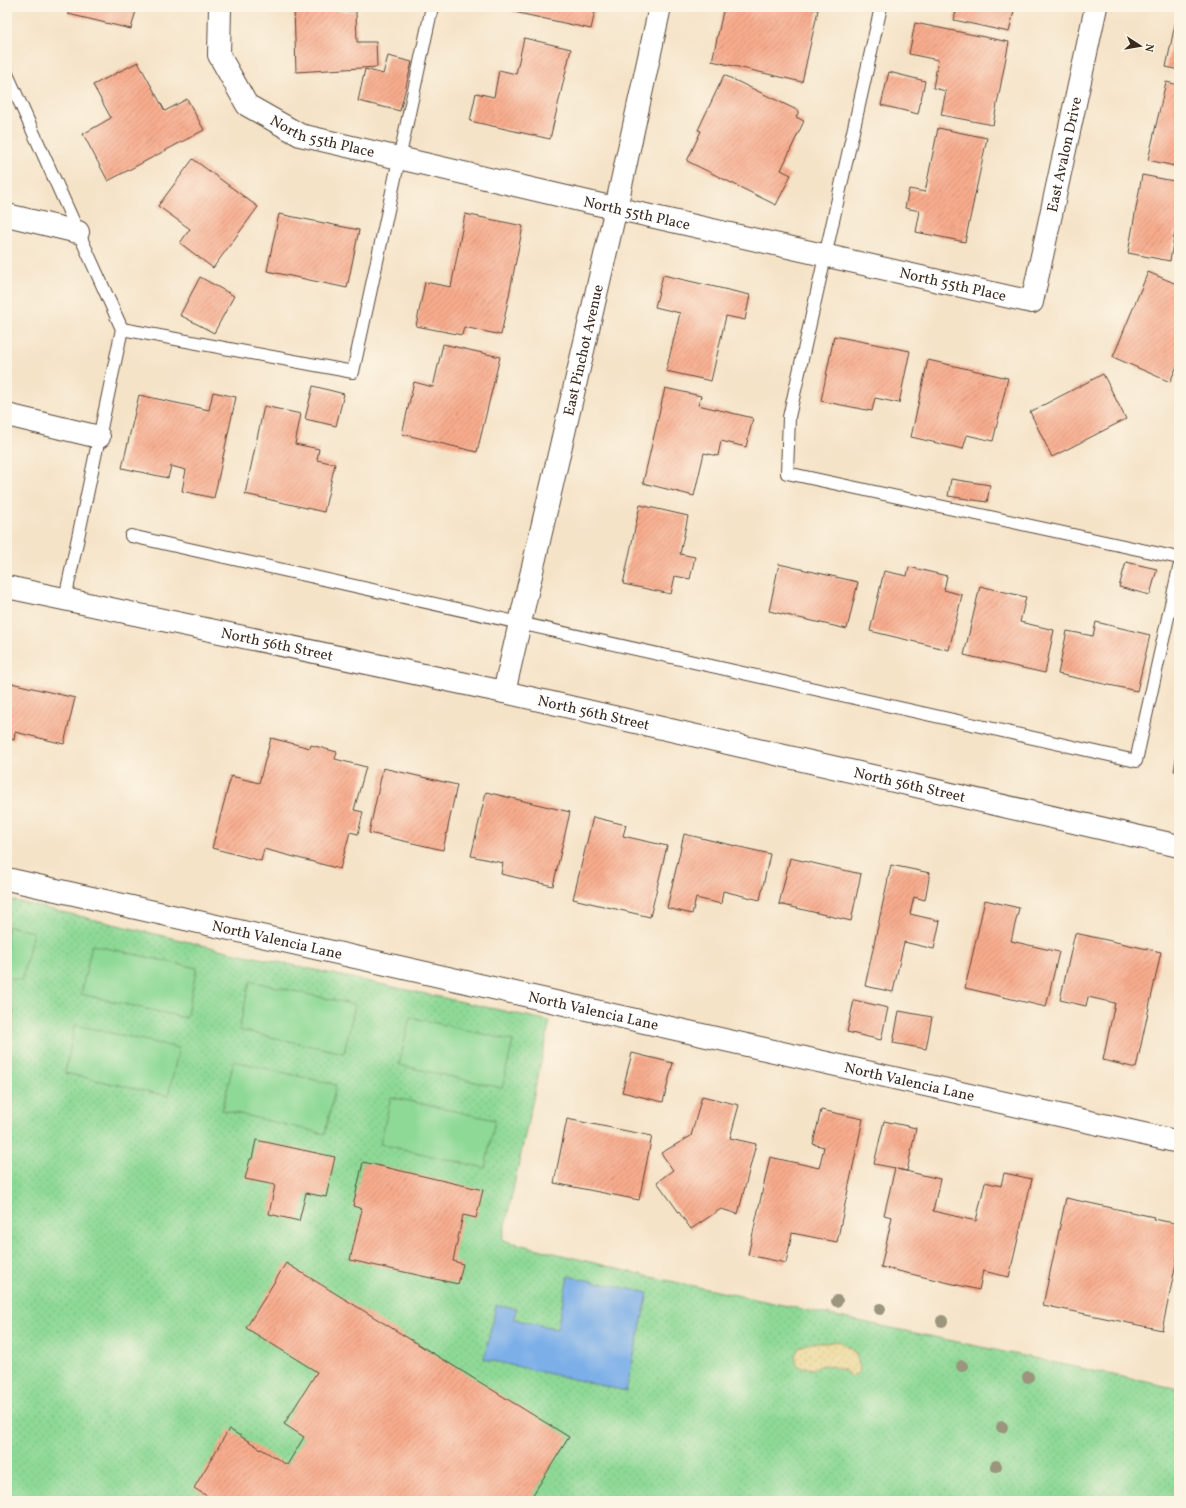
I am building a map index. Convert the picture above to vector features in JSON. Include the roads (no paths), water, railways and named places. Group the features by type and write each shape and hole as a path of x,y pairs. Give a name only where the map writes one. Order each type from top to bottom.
{"street":[{"name":"North 55th Place","path":"220,7 219,55 247,105 300,135 1032,302"},
{"name":"East Pinchot Avenue","path":"504,692 616,208 660,7"},
{"name":"East Avalon Drive","path":"1032,302 1096,7"},
{"path":"7,214 78,232"},
{"path":"7,415 99,437"},
{"name":"North 56th Street","path":"7,587 504,692 1179,846"},
{"name":"North Valencia Lane","path":"7,879 1179,1142"}],"lane":[{"path":"122,329 353,372 398,158 432,7"},
{"path":"881,7 789,417 787,473 1179,558"},
{"path":"7,74 122,329 65,599"},
{"path":"131,536 1136,762 1179,568"}],"water":[{"path":"568,1276 648,1293 626,1391 484,1359 496,1305 516,1309 514,1319 557,1329"}]}
